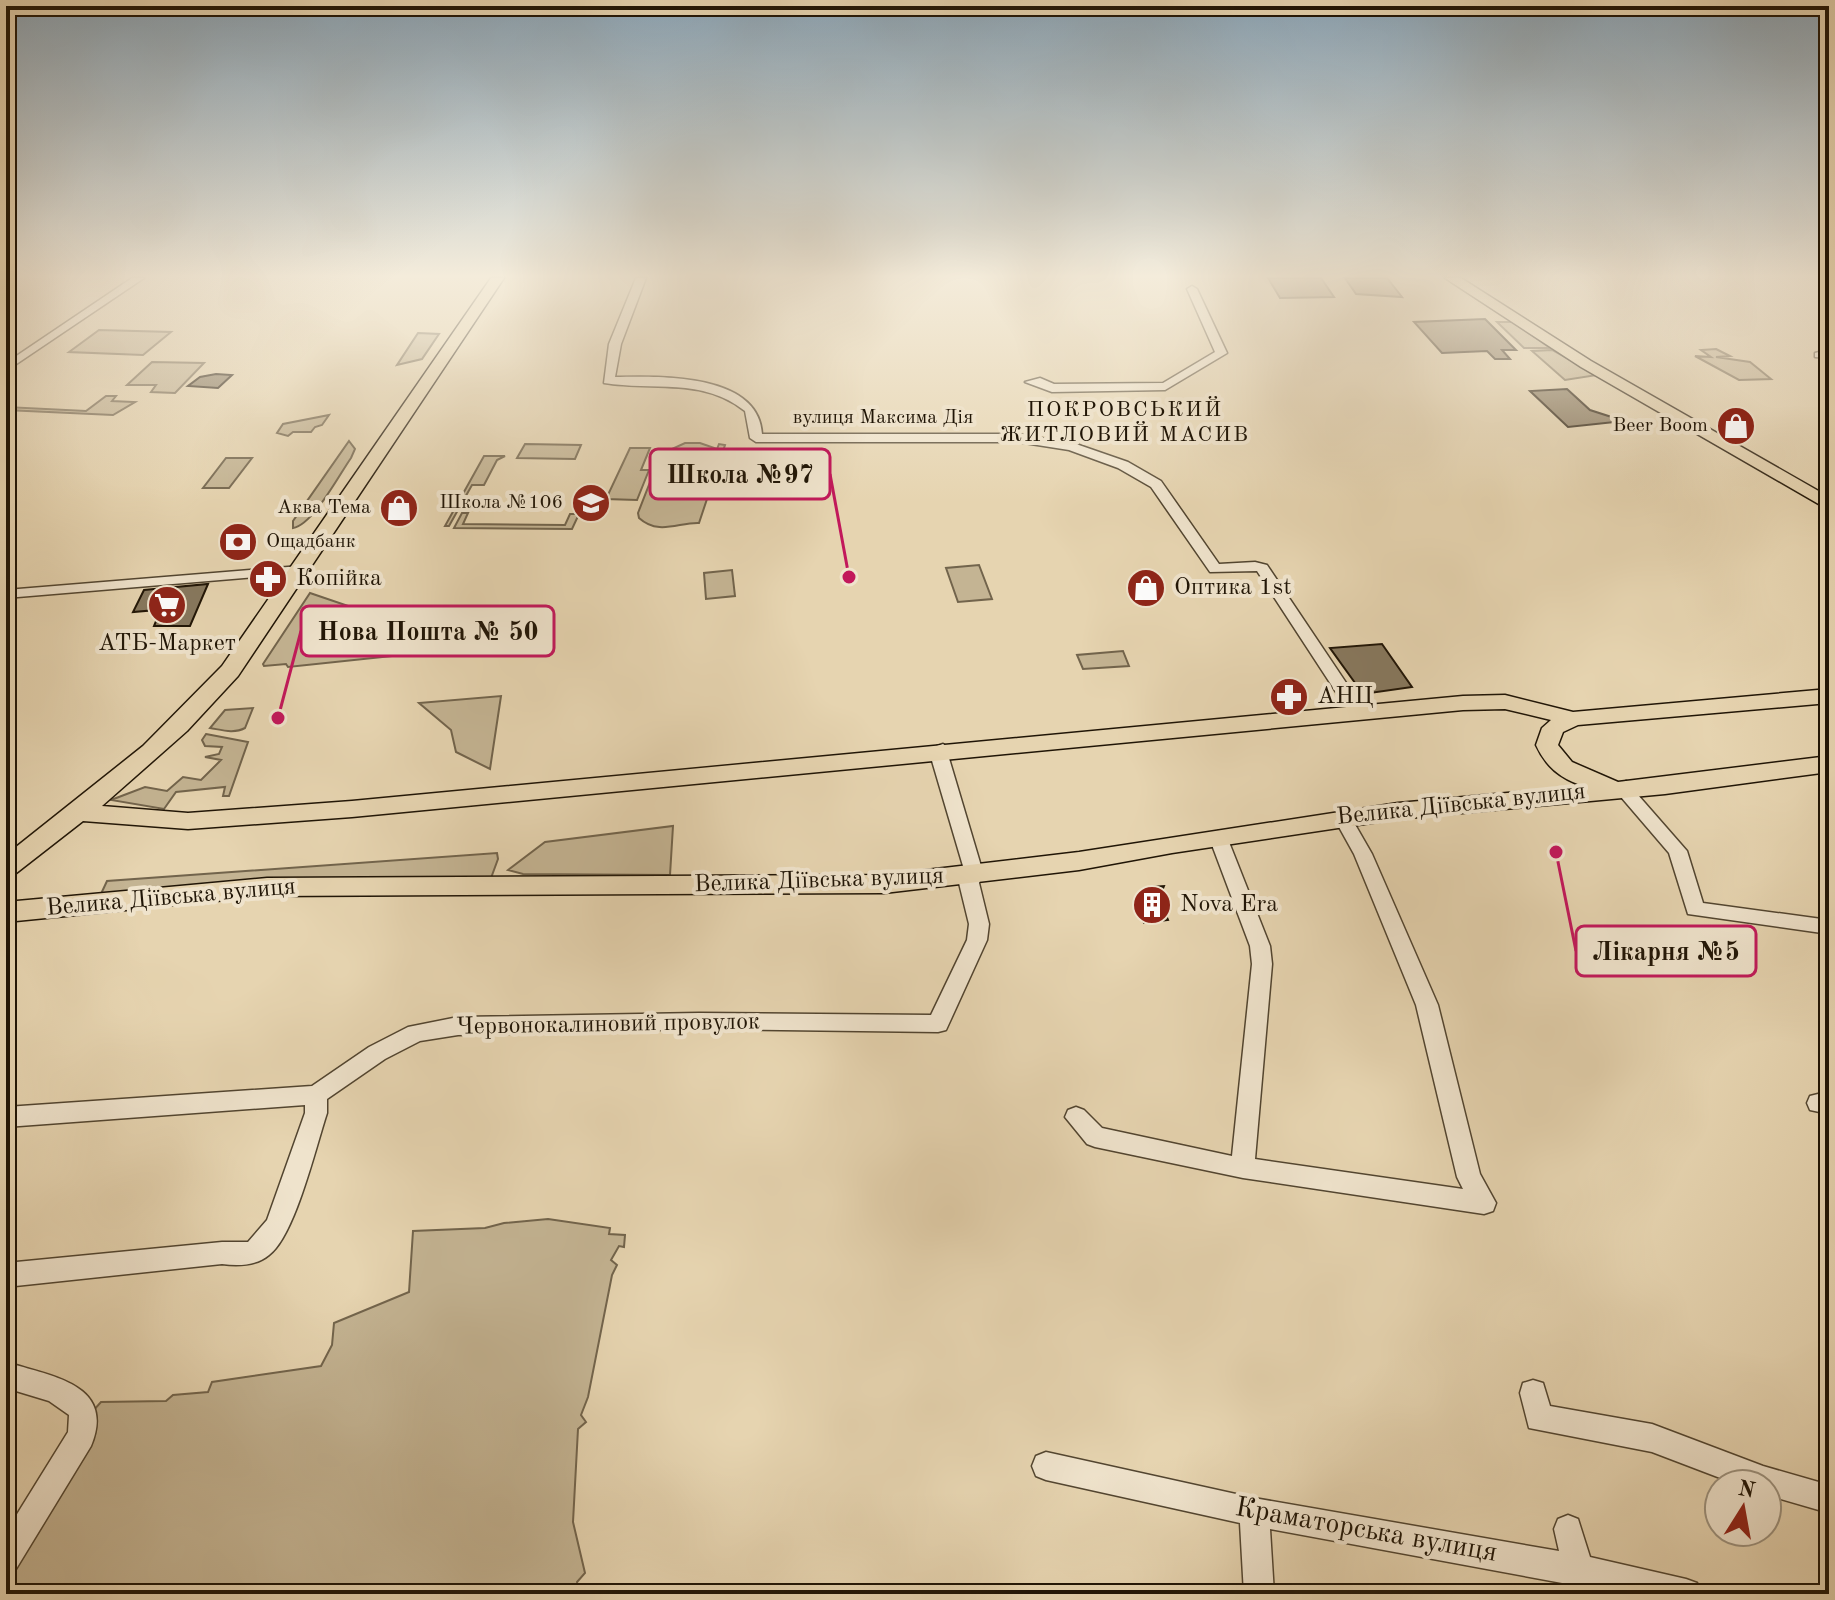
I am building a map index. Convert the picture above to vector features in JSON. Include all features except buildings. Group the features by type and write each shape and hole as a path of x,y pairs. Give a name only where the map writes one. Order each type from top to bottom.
{"main road":[{"path":"6,868 145,758 199,707 235,666 447,353"},
{"path":"1579,353 1829,505"},
{"path":"1648,395 1829,494"},
{"path":"78,812 201,821 513,795 943,750 1494,701 1573,719 1829,696"},
{"name":"Велика Діївська вулиця","path":"1573,719 1553,728 1547,738 1547,745 1556,762 1588,779 1626,787"},
{"name":"Велика Діївська вулиця","path":"6,912 267,887 884,884 1079,861 1343,818 1626,787 1665,786 1829,764"}],"street":[{"path":"6,368 29,353"},
{"name":"вулиця Максима Дія","path":"613,353 608,381 659,381 697,384 713,389 747,406 756,424 756,438 1018,438 1072,447 1123,465 1156,484 1215,569 1262,568 1357,711"},
{"path":"1031,382 1040,382 1052,388 1165,386 1221,353"},
{"path":"6,594 300,570"},
{"name":"Червонокалиновий провулок","path":"316,1095 377,1053 416,1033 458,1026 699,1021 938,1024 977,940 979,924 969,883 973,875 939,754 943,750"},
{"path":"1626,787 1630,797 1678,851 1695,909 1829,927"},
{"path":"1076,1117 1095,1137 1243,1168 1484,1203 1469,1177 1427,1005 1363,854 1343,818"},
{"path":"1218,837 1260,946 1262,964 1243,1168"},
{"path":"6,1117 316,1095 316,1113 278,1224 270,1241 257,1252 242,1256 222,1253 6,1275"},
{"path":"6,1375 52,1386 71,1397 83,1410 81,1436 6,1559"},
{"path":"1536,1406 1652,1438 1763,1480 1829,1499"},
{"name":"Краматорська вулиця","path":"1046,1466 1254,1512 1579,1569 1686,1594"},
{"path":"1254,1512 1259,1594"},
{"path":"1568,1529 1579,1569"}],"shaded area":[{"path":"85,353 146,353 143,355"},
{"path":"405,353 426,353 422,359 397,365"},
{"path":"1534,353 1557,353 1597,375 1565,380"},
{"path":"1705,353 1723,353 1730,356 1716,357 1750,362 1771,379 1739,380 1695,356 1711,357"},
{"path":"152,362 204,363 175,393 151,392 156,385 127,385"},
{"path":"106,396 116,396 112,401 135,402 113,415 6,410 6,407 86,411"},
{"path":"329,415 322,425 311,432 293,432 288,436 277,433 283,424"},
{"path":"349,441 355,449 333,487 309,518 293,528 293,521"},
{"path":"685,443 700,443 717,449 719,444 725,445 699,523 662,527 646,523 638,513 661,454"},
{"path":"525,444 581,445 575,459 517,458"},
{"path":"630,448 650,448 641,470 649,470 637,500 606,499"},
{"path":"484,456 505,456 497,460 484,485 472,485 449,526 445,526"},
{"path":"226,458 252,458 229,488 203,488"},
{"path":"462,513 468,513 463,524 565,525 570,514 579,514 572,529 454,528"},
{"path":"979,565 992,599 958,602 946,568"},
{"path":"732,570 735,596 706,599 704,573"},
{"path":"310,593 351,607 428,613 434,614 434,619 418,652 411,654 288,667 286,664 264,666"},
{"path":"1123,651 1129,666 1083,669 1077,655"},
{"path":"501,696 490,769 456,752 451,730 419,703"},
{"path":"253,708 245,728 241,730 210,728 225,710"},
{"path":"206,734 248,742 229,796 223,796 225,787 176,792 164,809 111,800 145,787 167,791 183,777 201,780 221,760 205,757 219,754 222,747 205,746 202,740"},
{"path":"673,826 670,875 523,874 508,870 545,842"},
{"path":"497,853 491,878 100,896 107,881"},
{"path":"548,1219 610,1228 609,1234 625,1235 624,1247 619,1246 611,1260 617,1265 612,1275 588,1397 581,1415 586,1422 578,1429 573,1522 585,1573 577,1582 580,1594 6,1594 6,1570 91,1413 101,1402 166,1401 173,1395 208,1392 212,1382 321,1366 332,1345 334,1323 409,1292 413,1231 485,1228"}],"place":[{"name":"Beer Boom","path":"1736,426"},
{"name":"Школа №106","path":"591,503"},
{"name":"Аква Тема","path":"399,508"},
{"name":"Ощадбанк","path":"238,542"},
{"name":"Школа №97","path":"849,577"},
{"name":"Копійка","path":"268,579"},
{"name":"Оптика 1st","path":"1146,588"},
{"name":"АТБ-Маркет","path":"167,605"},
{"name":"АНЦ","path":"1289,697"},
{"name":"Нова Пошта № 50","path":"278,718"},
{"name":"Лікарня №5","path":"1556,852"},
{"name":"Nova Era","path":"1152,905"}],"district":[{"name":"ПОКРОВСЬКИЙ ЖИТЛОВИЙ МАСИВ","path":"1125,422"}]}
